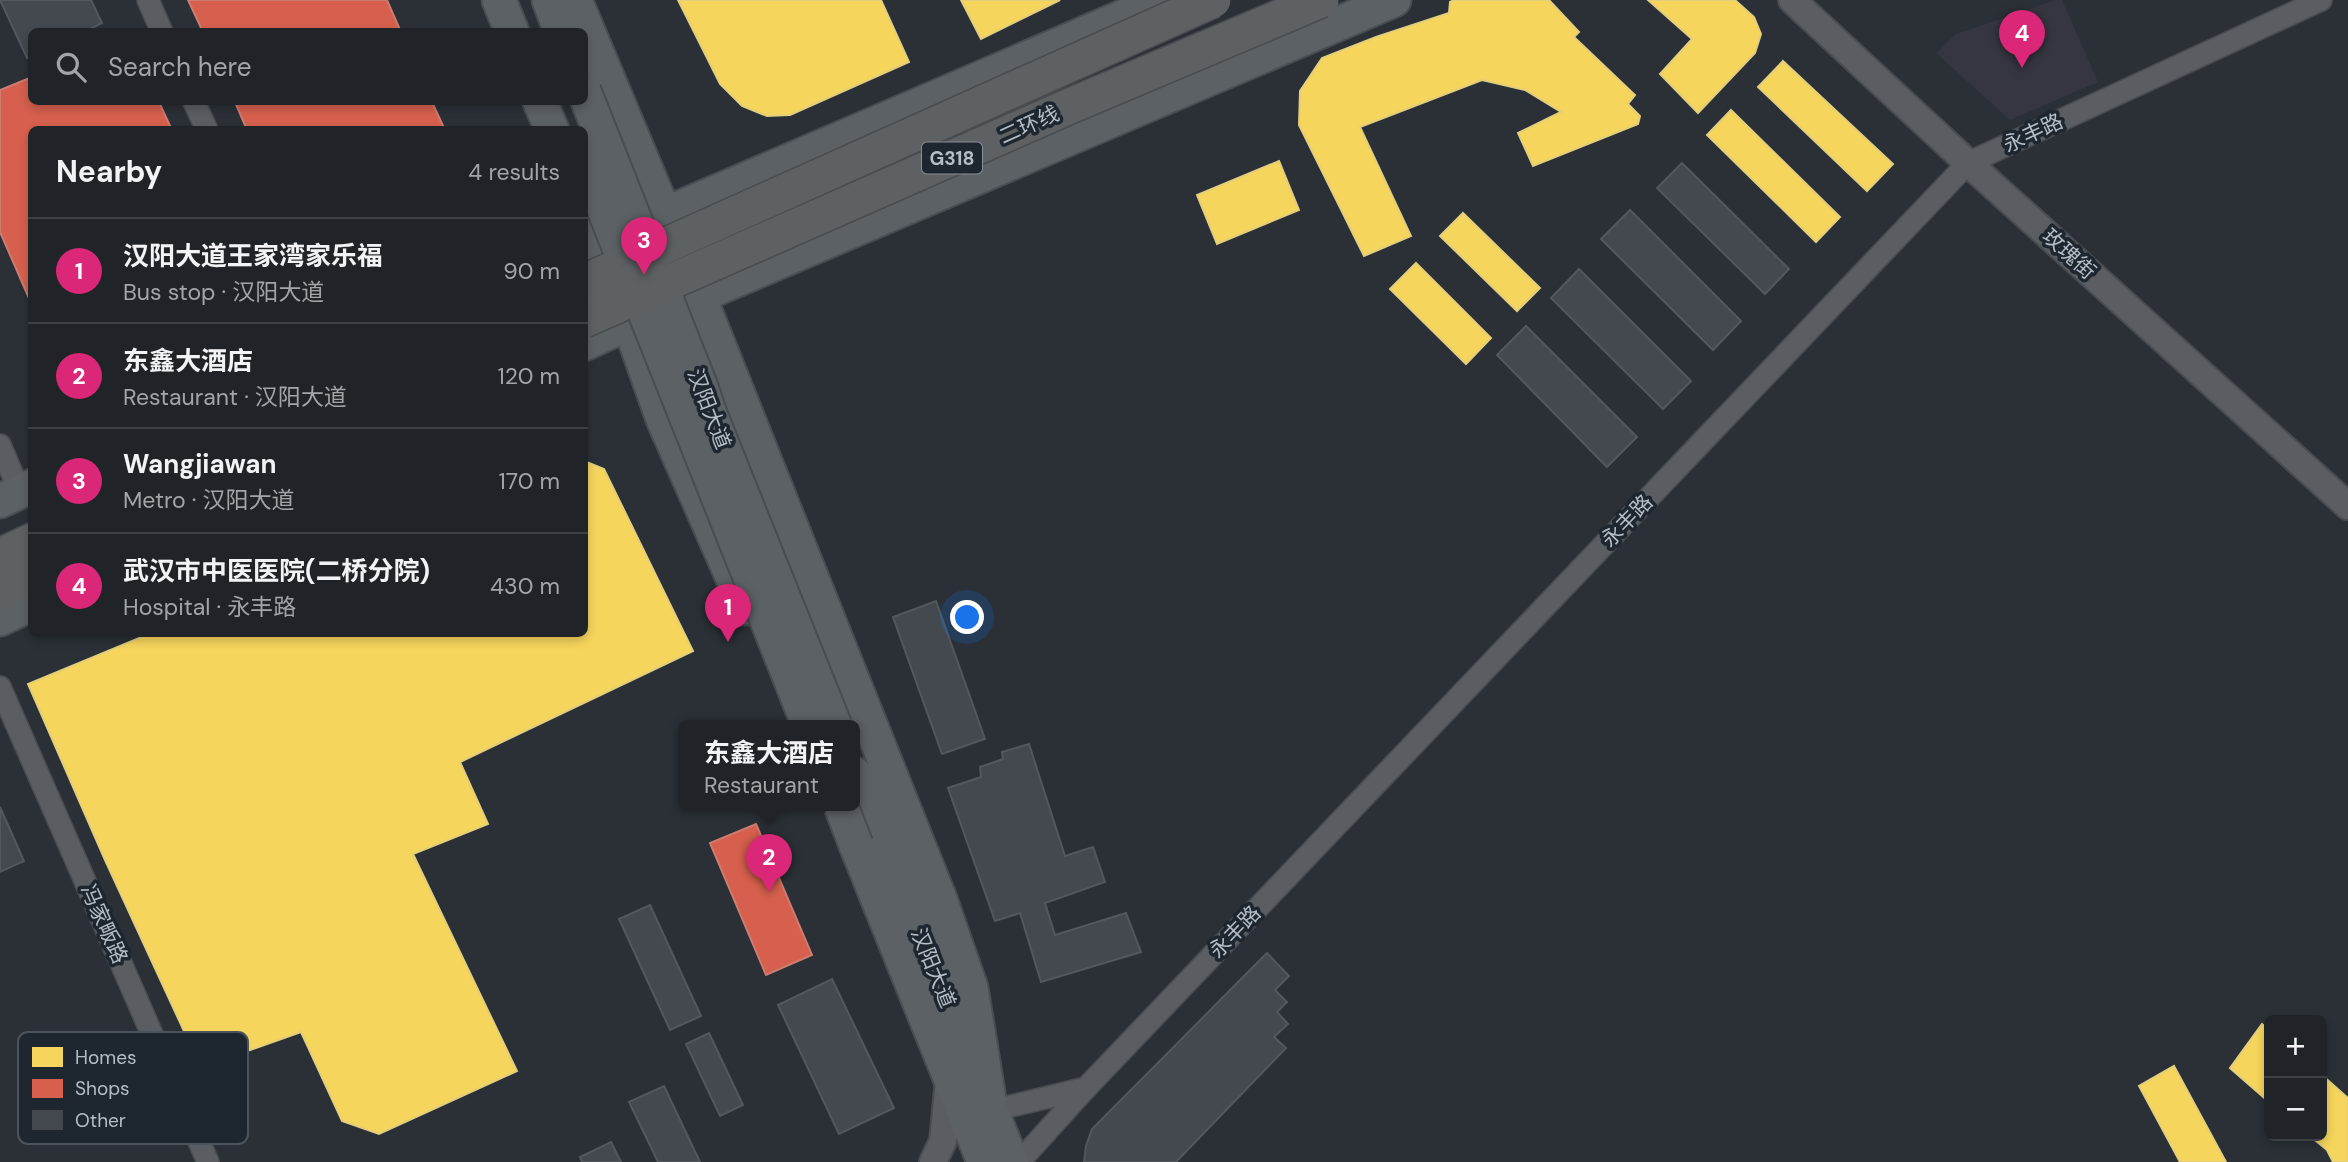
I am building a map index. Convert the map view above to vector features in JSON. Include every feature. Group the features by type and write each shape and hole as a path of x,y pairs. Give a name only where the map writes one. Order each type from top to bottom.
{"highway":[{"name":"二环线","path":"588,280 1213,0"},
{"name":"二环线","path":"588,318 1070,106 1321,0"},
{"path":"0,556 28,543"},
{"path":"0,588 28,575"}],"main road":[{"path":"499,0 510,28"},
{"path":"522,0 532,28"},
{"path":"548,0 559,28"},
{"path":"575,0 587,28"},
{"path":"592,246 1162,0"},
{"path":"588,342 1394,0"},
{"path":"588,31 699,296 940,899 971,988 990,1111"},
{"name":"汉阳大道","path":"588,101 833,720"},
{"path":"541,105 550,126"},
{"path":"563,105 571,126"},
{"name":"汉阳大道","path":"588,169 807,720"},
{"path":"588,226 592,246 629,323 663,418 795,720"},
{"path":"0,619 28,606"},
{"name":"汉阳大道","path":"860,798 869,842 912,985"},
{"name":"汉阳大道","path":"835,811 912,985 984,1162"},
{"name":"汉阳大道","path":"845,811 869,842 1012,1162"}],"street":[{"path":"148,0 160,28"},
{"name":"玫瑰街","path":"1792,0 2348,506"},
{"name":"永丰路","path":"1018,1162 1968,163 2320,0"},
{"path":"195,105 205,126"},
{"path":"0,445 17,493"},
{"name":"冯家畈路","path":"0,687 151,1032"},
{"path":"933,1162 943,1141 949,1080"},
{"path":"990,1111 1086,1088"},
{"name":"冯家畈路","path":"200,1144 208,1162"}],"shaded area":[{"path":"2062,0 2098,82 2010,120 1936,53 1956,34"}],"building: Homes":[{"path":"678,0 881,0 909,62 790,115 767,116 742,106 720,84"},
{"path":"961,0 1060,0 981,39"},
{"path":"1549,0 1579,32 1574,37 1635,95 1628,104 1640,116 1638,124 1533,166 1518,133 1561,112 1525,90 1482,80 1360,127 1411,236 1364,256 1299,125 1300,91 1322,58 1449,13 1450,2"},
{"path":"1648,0 1735,0 1754,17 1761,34 1755,53 1698,113 1660,74 1692,39"},
{"path":"1783,61 1893,164 1867,191 1758,87"},
{"path":"1731,110 1840,217 1816,242 1707,135"},
{"path":"1279,161 1299,210 1217,244 1197,195"},
{"path":"1463,213 1540,288 1517,311 1440,236"},
{"path":"1416,263 1491,338 1466,364 1390,289"},
{"path":"588,463 604,469 693,651 460,762 488,824 413,854 517,1071 379,1134 342,1121 301,1032 248,1051 248,1032 184,1032 28,684 142,637 588,637"},
{"path":"2262,1024 2264,1098 2230,1068"},
{"path":"2174,1066 2226,1162 2180,1162 2139,1086"},
{"path":"2327,1079 2348,1098 2348,1162 2333,1162 2327,1150 2316,1141 2327,1141"}],"building: Shops":[{"path":"188,0 387,0 399,28 201,28"},
{"path":"28,79 28,105 160,105 170,126 28,126 28,296 0,232 0,90"},
{"path":"236,105 433,105 443,126 245,126"},
{"path":"756,824 812,955 766,975 710,843"}],"building: Other":[{"path":"0,0 91,0 102,23 92,28 28,28 27,58"},
{"path":"1682,163 1789,269 1765,294 1657,188"},
{"path":"1630,210 1741,321 1713,350 1601,239"},
{"path":"1579,269 1691,381 1663,409 1551,298"},
{"path":"1526,326 1637,437 1607,467 1497,355"},
{"path":"936,601 985,739 942,754 893,617"},
{"path":"1029,744 1065,856 1093,847 1105,882 1045,903 1055,935 1126,913 1141,952 1041,982 1020,913 995,921 948,788 981,777 980,767 1003,759 1002,752"},
{"path":"0,807 24,861 0,872"},
{"path":"650,905 701,1016 670,1030 619,919"},
{"path":"1267,953 1289,976 1275,990 1287,1002 1277,1012 1288,1024 1274,1037 1286,1048 1176,1162 1084,1162 1092,1129"},
{"path":"832,979 894,1108 839,1134 778,1005"},
{"path":"709,1033 743,1105 720,1116 686,1044"},
{"path":"664,1086 700,1162 658,1162 629,1102"},
{"path":"611,1142 621,1162 582,1162 580,1157"}],"place":[{"name":"武汉市中医医院(二桥分院)","path":"2022,68"},
{"name":"Wangjiawan","path":"644,275"},
{"name":"汉阳大道王家湾家乐福","path":"728,642"},
{"name":"东鑫大酒店","path":"769,892"}]}
